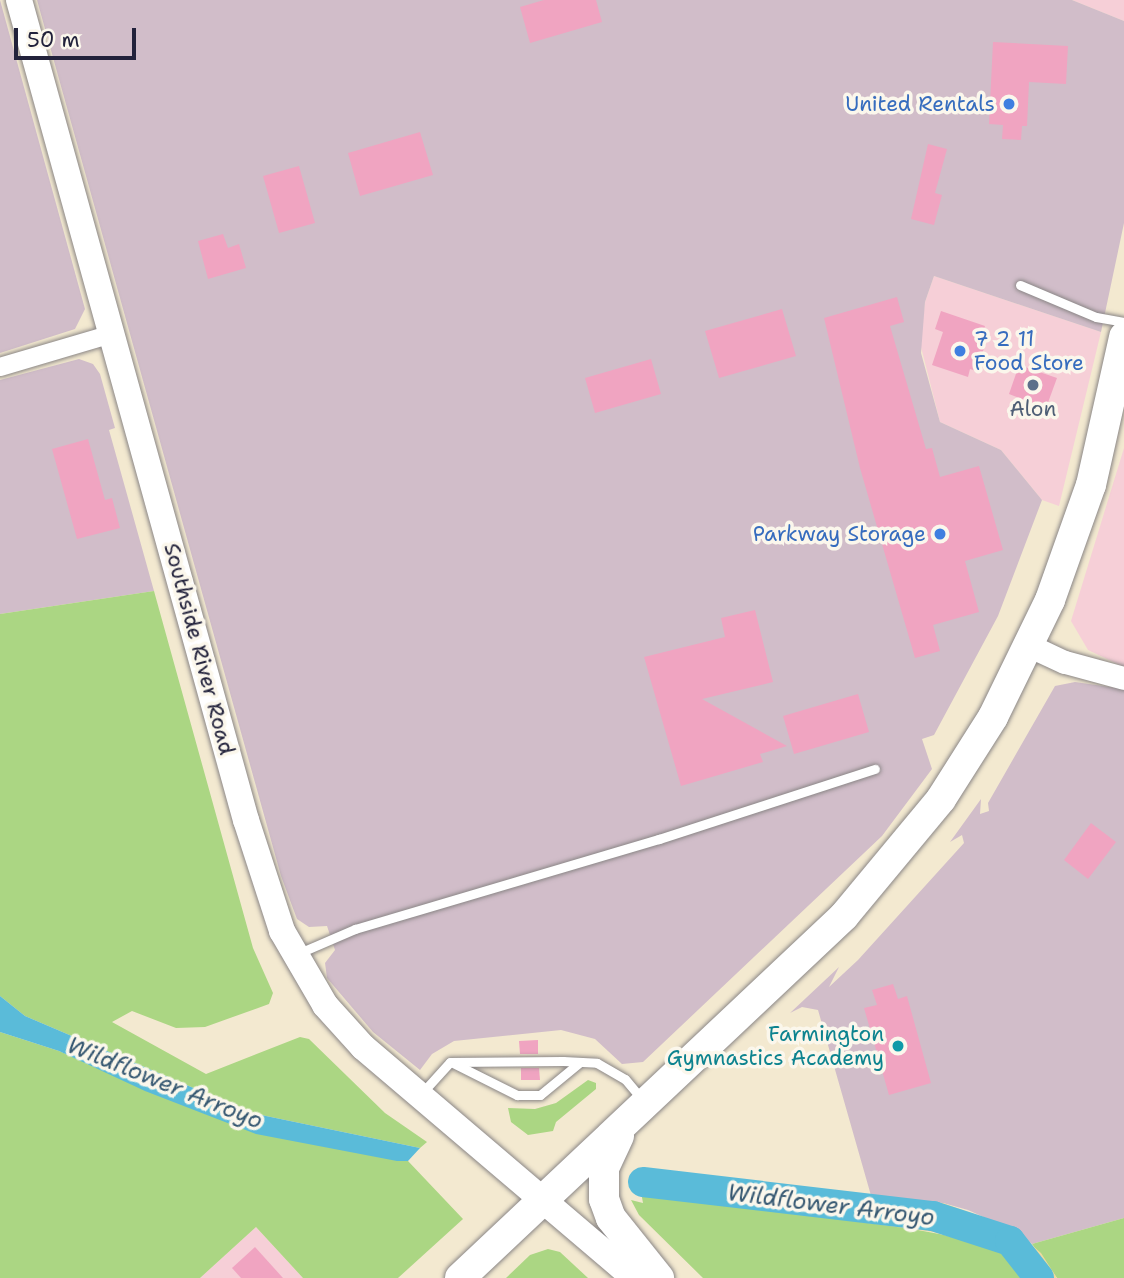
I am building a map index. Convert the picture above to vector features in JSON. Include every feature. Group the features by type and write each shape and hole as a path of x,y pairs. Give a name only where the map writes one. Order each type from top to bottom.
{"highway":[{"path":"460,1278 638,1114 845,916 914,836 993,717 1030,646 1091,485 1124,337"},
{"path":"638,1114 608,1157 601,1190 611,1218 659,1278"}],"main road":[{"name":"Southside River Road","path":"19,0 246,820 271,904 294,955 344,1027 420,1096 634,1278"}],"street":[{"path":"0,367 112,334"},
{"path":"1030,646 1065,662 1124,678"}],"lane":[{"path":"1020,285 1096,317 1124,322"},
{"path":"294,955 355,929 659,839 875,769"},
{"path":"450,1062 517,1095 540,1095 580,1062"},
{"path":"420,1096 450,1062 597,1063 625,1079 638,1114"}],"shaded area":[{"path":"0,0 85,309 75,329 0,353"},
{"path":"37,0 1072,0 1124,21 1124,223 1101,332 934,276 925,302 921,353 940,422 1001,450 1042,500 998,616 934,735 922,739 932,769 882,836 643,1062 622,1064 595,1039 561,1030 454,1041 432,1054 420,1070 373,1032 327,978 325,963 335,950 327,926 309,927 297,919 281,876"},
{"path":"1072,0 1124,0 1124,21"},
{"path":"934,276 1101,332 1059,506 1042,500 1001,450 940,422 920,343 925,302"},
{"path":"79,359 93,364 100,374 115,428 109,430 154,591 0,614 0,380"},
{"path":"1124,448 1124,667 1088,650 1071,621"},
{"path":"1075,682 1124,689 1124,1218 1032,1244 1019,1233 968,1210 943,1203 872,1199 818,1010 802,1007 790,1013 839,967 829,987 858,960 964,843 962,835 950,842 981,799 980,814 989,811 988,803 1055,686"},
{"path":"256,1227 303,1278 200,1278"}],"green space":[{"path":"154,591 253,948 273,993 269,1004 205,1027 176,1028 132,1011 112,1022 206,1074 300,1037 309,1039 385,1113 427,1142 420,1148 252,1113 25,1016 0,996 0,614"},
{"path":"0,1032 59,1051 195,1109 408,1161 463,1219 398,1278 303,1278 256,1227 200,1278 0,1278"},
{"path":"588,1080 596,1083 596,1089 556,1122 553,1131 528,1135 511,1122 508,1108 535,1109 556,1103"},
{"path":"641,1192 848,1217 966,1239 1005,1252 1017,1260 1029,1278 703,1278 639,1215 631,1200 643,1203"},
{"path":"1124,1218 1124,1278 1057,1278 1032,1244"},
{"path":"548,1249 560,1252 588,1278 506,1278 530,1255"}],"sand":[{"path":"649,1169 811,1198 943,1203 1011,1227 1041,1253 1057,1278 1029,1278 1005,1252 933,1232 641,1192 636,1186 643,1181 638,1173"}],"water":[{"path":"0,996 25,1016 252,1113 420,1148 408,1161 397,1161 256,1134 145,1091 59,1051 0,1032"}],"building":[{"path":"544,0 596,0 602,22 530,43 520,7"},
{"name":"United Rentals","path":"993,42 1068,46 1066,84 1029,82 1027,126 1022,126 1021,140 1002,139 1003,125 989,124"},
{"path":"420,132 433,175 360,196 348,153"},
{"path":"928,144 947,149 935,193 942,195 934,225 911,219"},
{"path":"299,166 315,223 279,233 263,176"},
{"path":"223,234 228,248 239,244 246,268 208,279 198,241"},
{"path":"897,297 904,322 890,326 926,449 932,448 940,477 979,466 1003,550 965,561 979,612 933,625 940,651 915,658 860,468 824,318"},
{"path":"782,309 796,356 719,378 705,331"},
{"name":"7 2 11 Food Store","path":"941,311 985,326 982,335 988,337 976,371 970,369 968,377 932,365 943,332 935,329"},
{"path":"651,359 661,394 595,413 585,378"},
{"name":"Alon","path":"1019,365 1057,378 1046,408 1009,394"},
{"path":"88,439 105,500 112,498 120,528 77,539 52,449"},
{"path":"755,610 773,682 702,699 787,746 760,754 763,762 681,786 644,657 725,637 721,618"},
{"path":"858,694 869,732 794,754 783,716"},
{"path":"1091,823 1116,842 1088,879 1064,860"},
{"name":"Farmington Gymnastics Academy","path":"893,984 898,999 907,996 931,1083 889,1095 864,1008 877,1005 872,990"},
{"path":"538,1040 538,1054 520,1054 519,1041"},
{"path":"521,1068 539,1068 540,1080 521,1080"},
{"path":"255,1247 283,1278 241,1278 232,1268"}],"waterway":[{"name":"Wildflower Arroyo","path":"643,1182 933,1216 1010,1241 1039,1278"}],"place":[{"name":"United Rentals","path":"1009,104"},
{"name":"7 2 11 Food Store","path":"960,351"},
{"name":"Alon","path":"1033,385"},
{"name":"Parkway Storage","path":"940,534"},
{"name":"Farmington Gymnastics Academy","path":"898,1046"}]}
